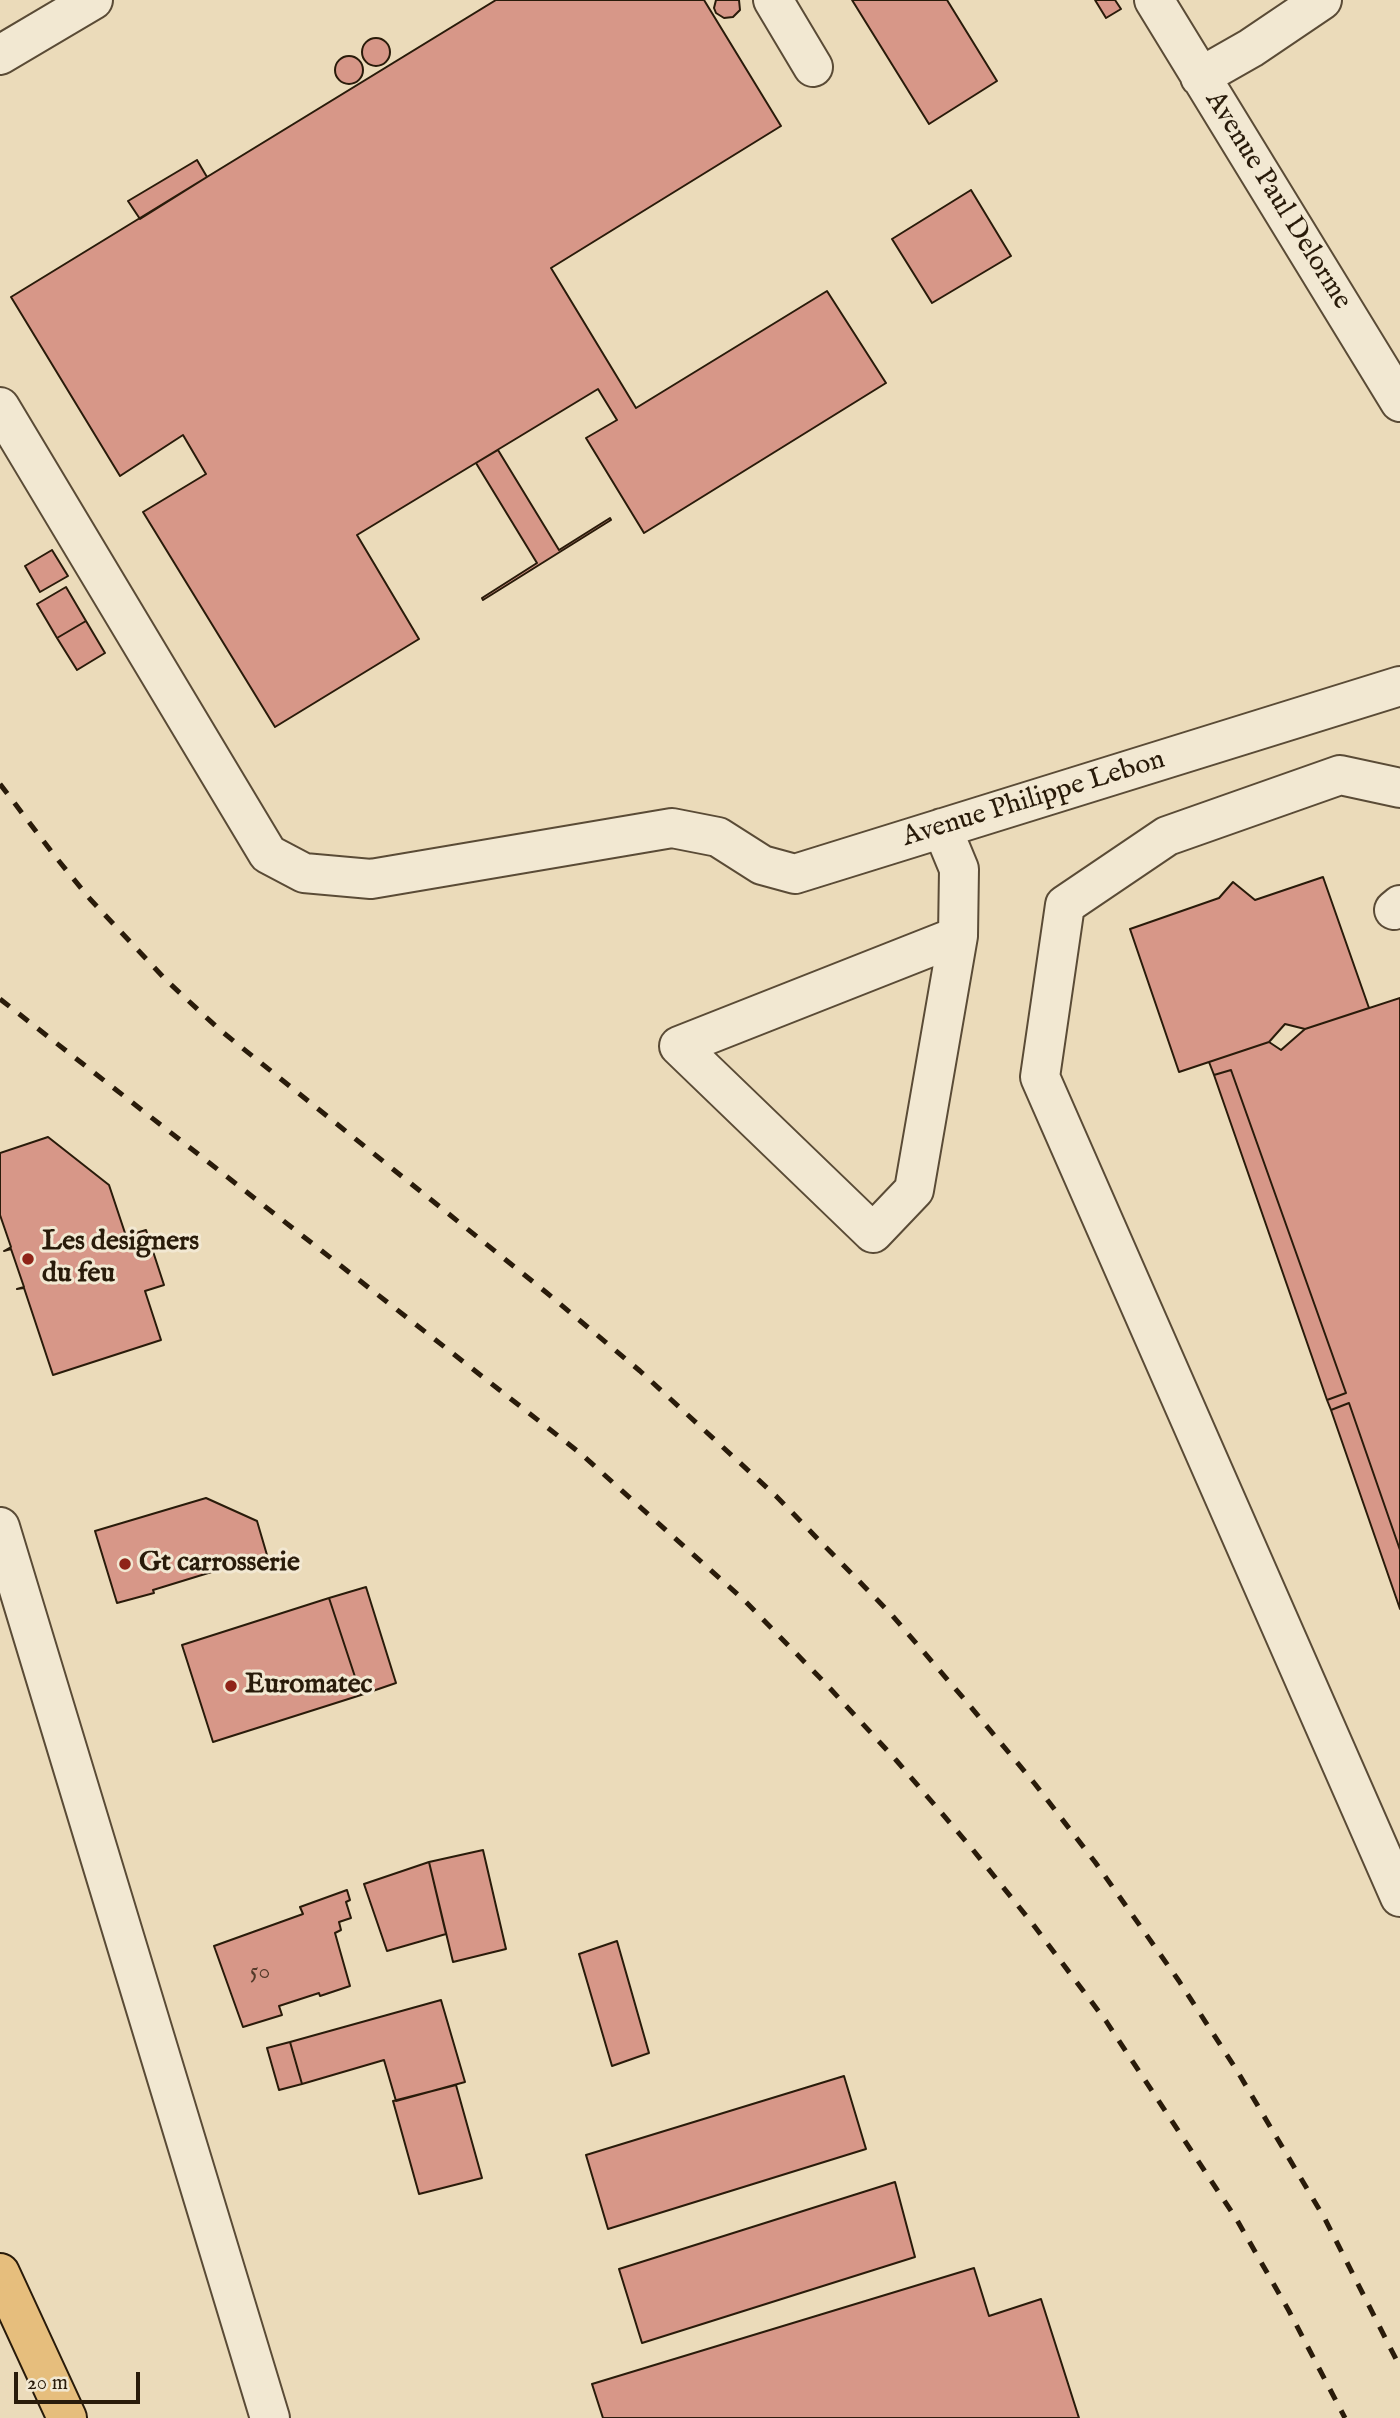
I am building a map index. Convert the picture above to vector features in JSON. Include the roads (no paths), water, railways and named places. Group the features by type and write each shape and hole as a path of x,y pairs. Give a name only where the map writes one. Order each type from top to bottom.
{"highway":[{"path":"0,2273 67,2418"}],"street":[{"path":"0,55 93,0"},
{"path":"773,0 813,67"},
{"name":"Avenue Paul Delorme","path":"1154,0 1400,402"},
{"path":"1200,77 1251,48 1322,0"},
{"name":"Avenue Philippe Lebon","path":"0,407 268,854 304,873 371,879 672,828 719,837 762,865 795,874 1400,687"},
{"path":"1400,788 1340,775 1167,836 1065,905 1040,1076 1400,1897"},
{"path":"942,828 959,869 958,936 914,1190 873,1233 679,1046 958,936"},
{"path":"0,1527 270,2418"}],"railway":[{"path":"0,784 90,899 167,981 220,1030 640,1371 776,1496 891,1614 1035,1784 1095,1862 1179,1981 1236,2069 1325,2219 1400,2367"},
{"path":"0,999 580,1453 745,1601 826,1684 969,1845 1106,2021 1237,2220 1345,2418"}],"place":[{"name":"Les designers du feu","path":"28,1259"},
{"name":"Gt carrosserie","path":"125,1564"},
{"name":"Euromatec","path":"231,1686"}]}
